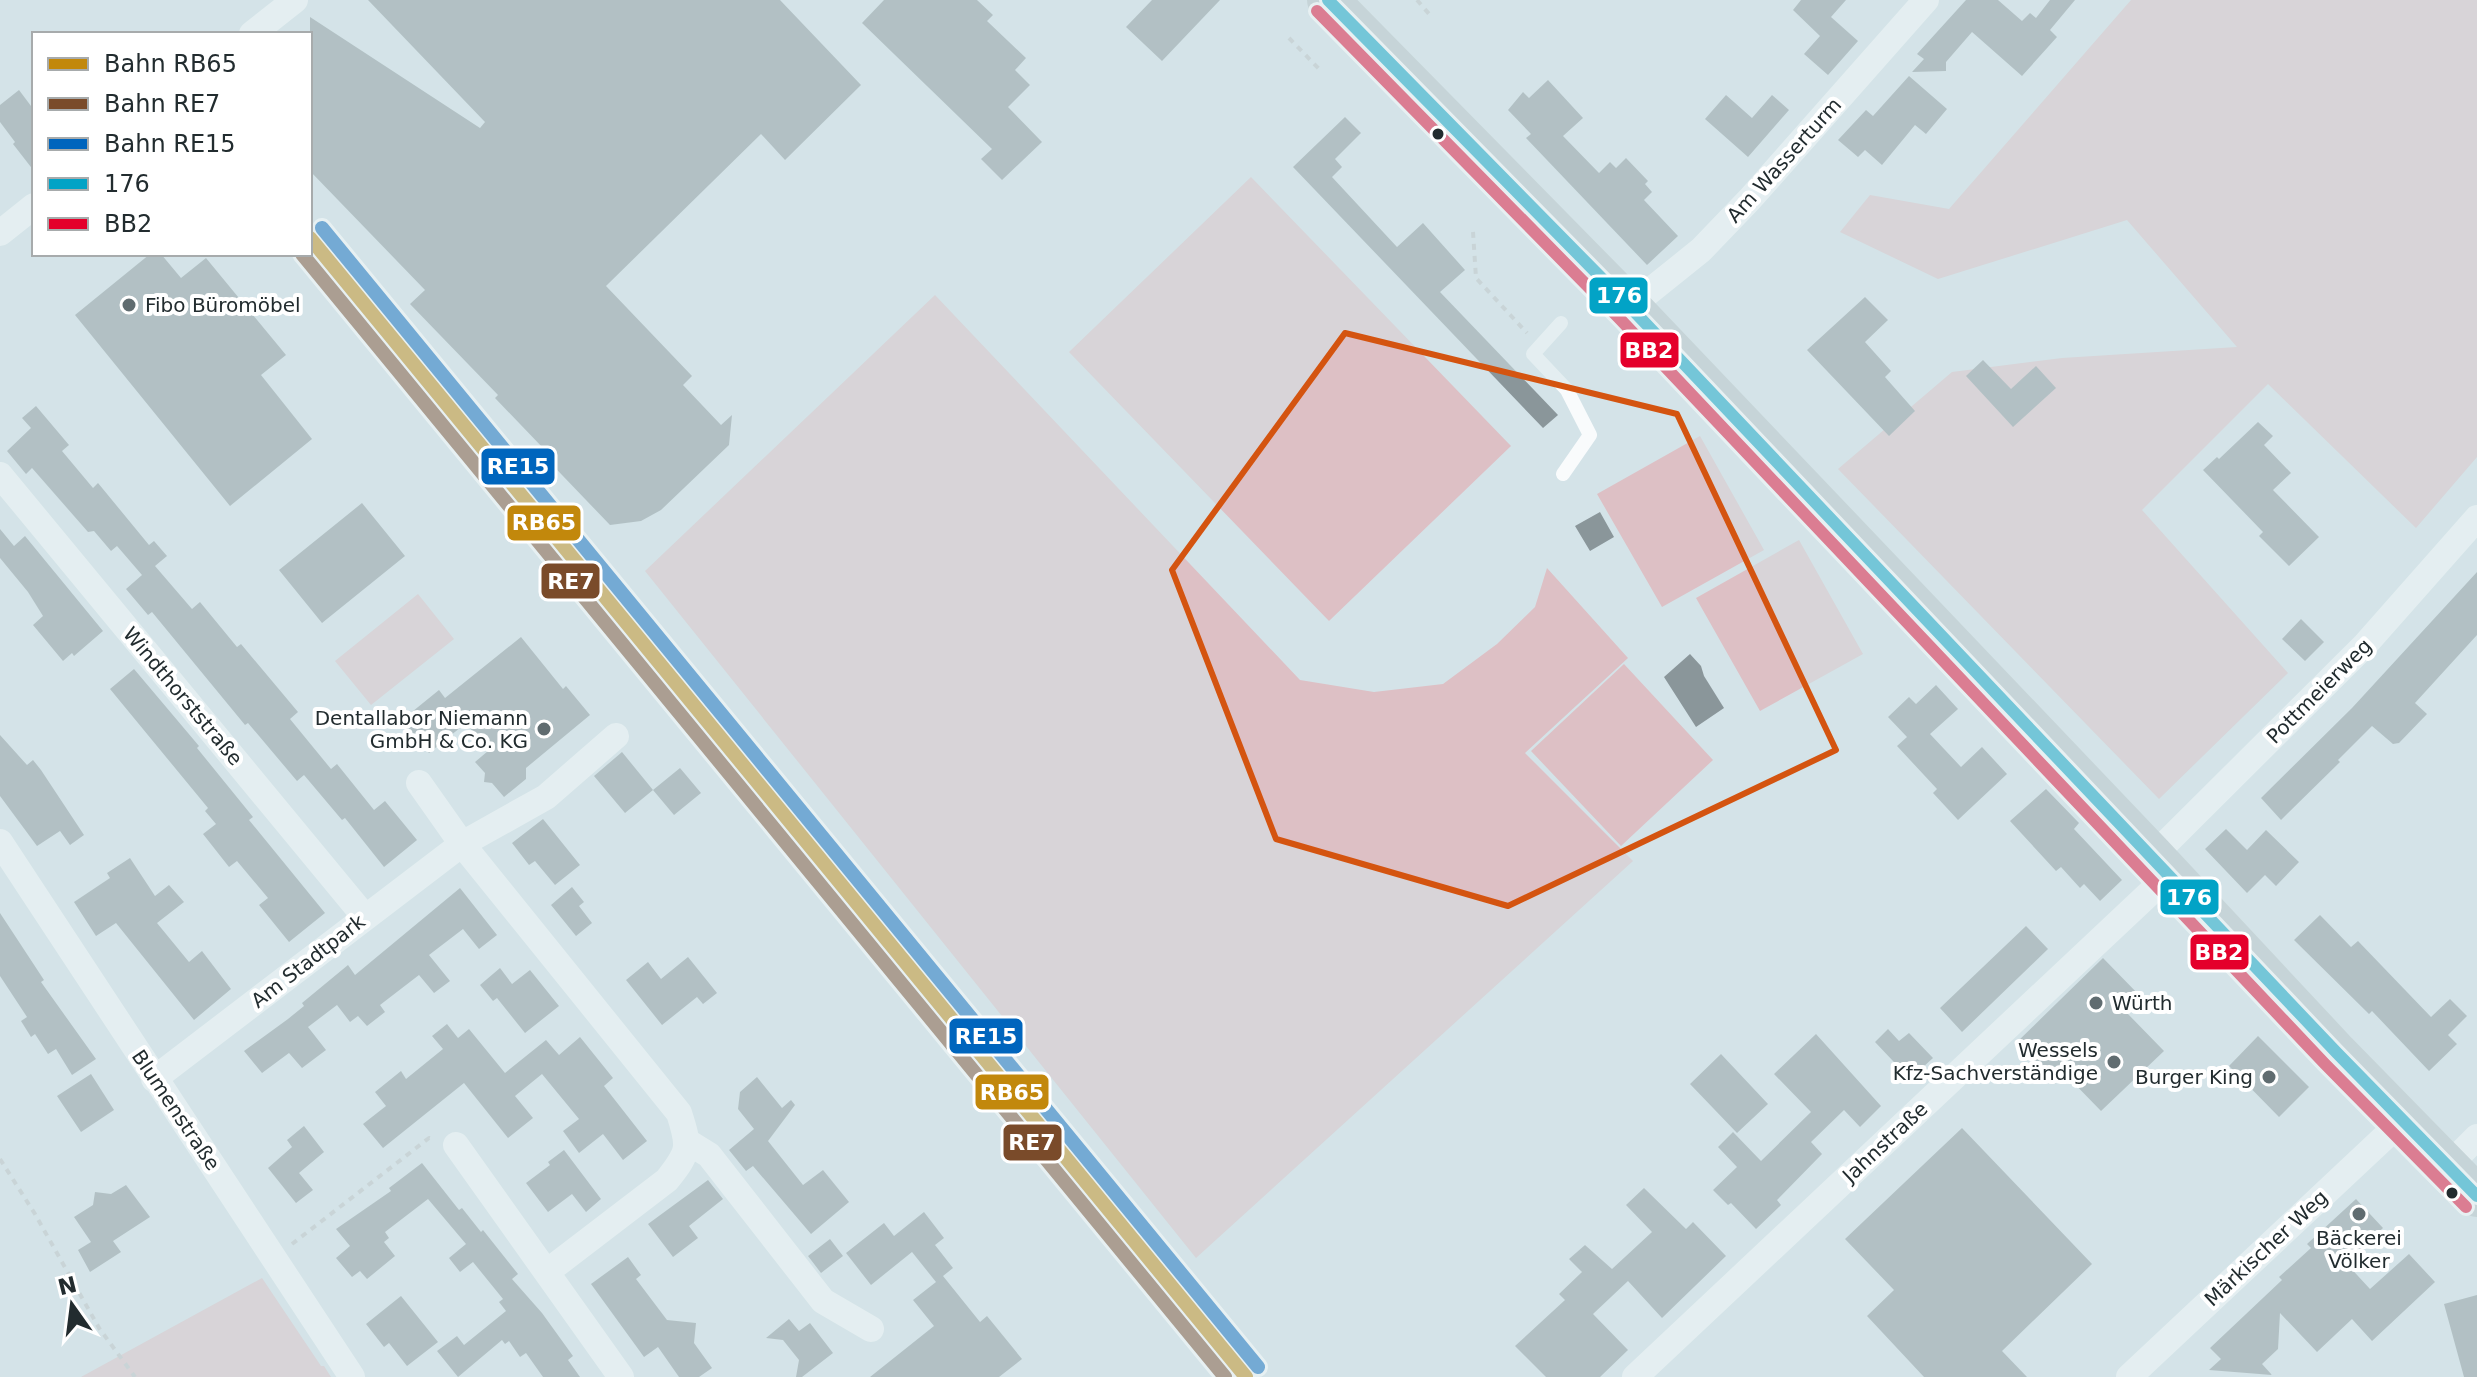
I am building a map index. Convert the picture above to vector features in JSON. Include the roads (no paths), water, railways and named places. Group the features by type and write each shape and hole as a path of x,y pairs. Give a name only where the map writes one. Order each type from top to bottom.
{"main road":[{"path":"1328,0 1630,307 2337,1053 2477,1196"}],"street":[{"path":"255,32 295,0"},
{"name":"Am Wasserturm","path":"1630,307 1701,250 1731,220 1926,0"},
{"path":"4,223 32,207"},
{"name":"Windthorststraße","path":"0,475 365,917"},
{"name":"Pottmeierweg","path":"2162,865 2477,518"},
{"name":"Am Stadtpark","path":"154,1079 462,844 546,797 616,736"},
{"path":"419,783 462,844 679,1113 688,1142 682,1161 667,1180 548,1271"},
{"name":"Blumenstraße","path":"0,842 352,1377"},
{"name":"Jahnstraße","path":"1635,1377 2162,865"},
{"name":"Märkischer Weg","path":"2129,1377 2404,1119"},
{"path":"2448,1166 2477,1137"},
{"path":"688,1142 709,1155 823,1301 871,1329"},
{"path":"456,1145 621,1377"}],"lane":[{"path":"1561,323 1533,354 1567,390 1590,435 1563,474"}],"rail line":[{"name":"RE15","path":"322,228 1258,1367"},
{"name":"RB65","path":"312,240 1246,1377"},
{"name":"RE7","path":"304,256 1225,1377"}],"place":[{"name":"Fibo Büromöbel","path":"129,305"},
{"name":"Dentallabor Niemann GmbH & Co. KG","path":"544,729"},
{"name":"Würth","path":"2096,1003"},
{"name":"Wessels Kfz-Sachverständige","path":"2114,1062"},
{"name":"Burger King","path":"2269,1077"},
{"name":"Bäckerei Völker","path":"2359,1214"}]}
